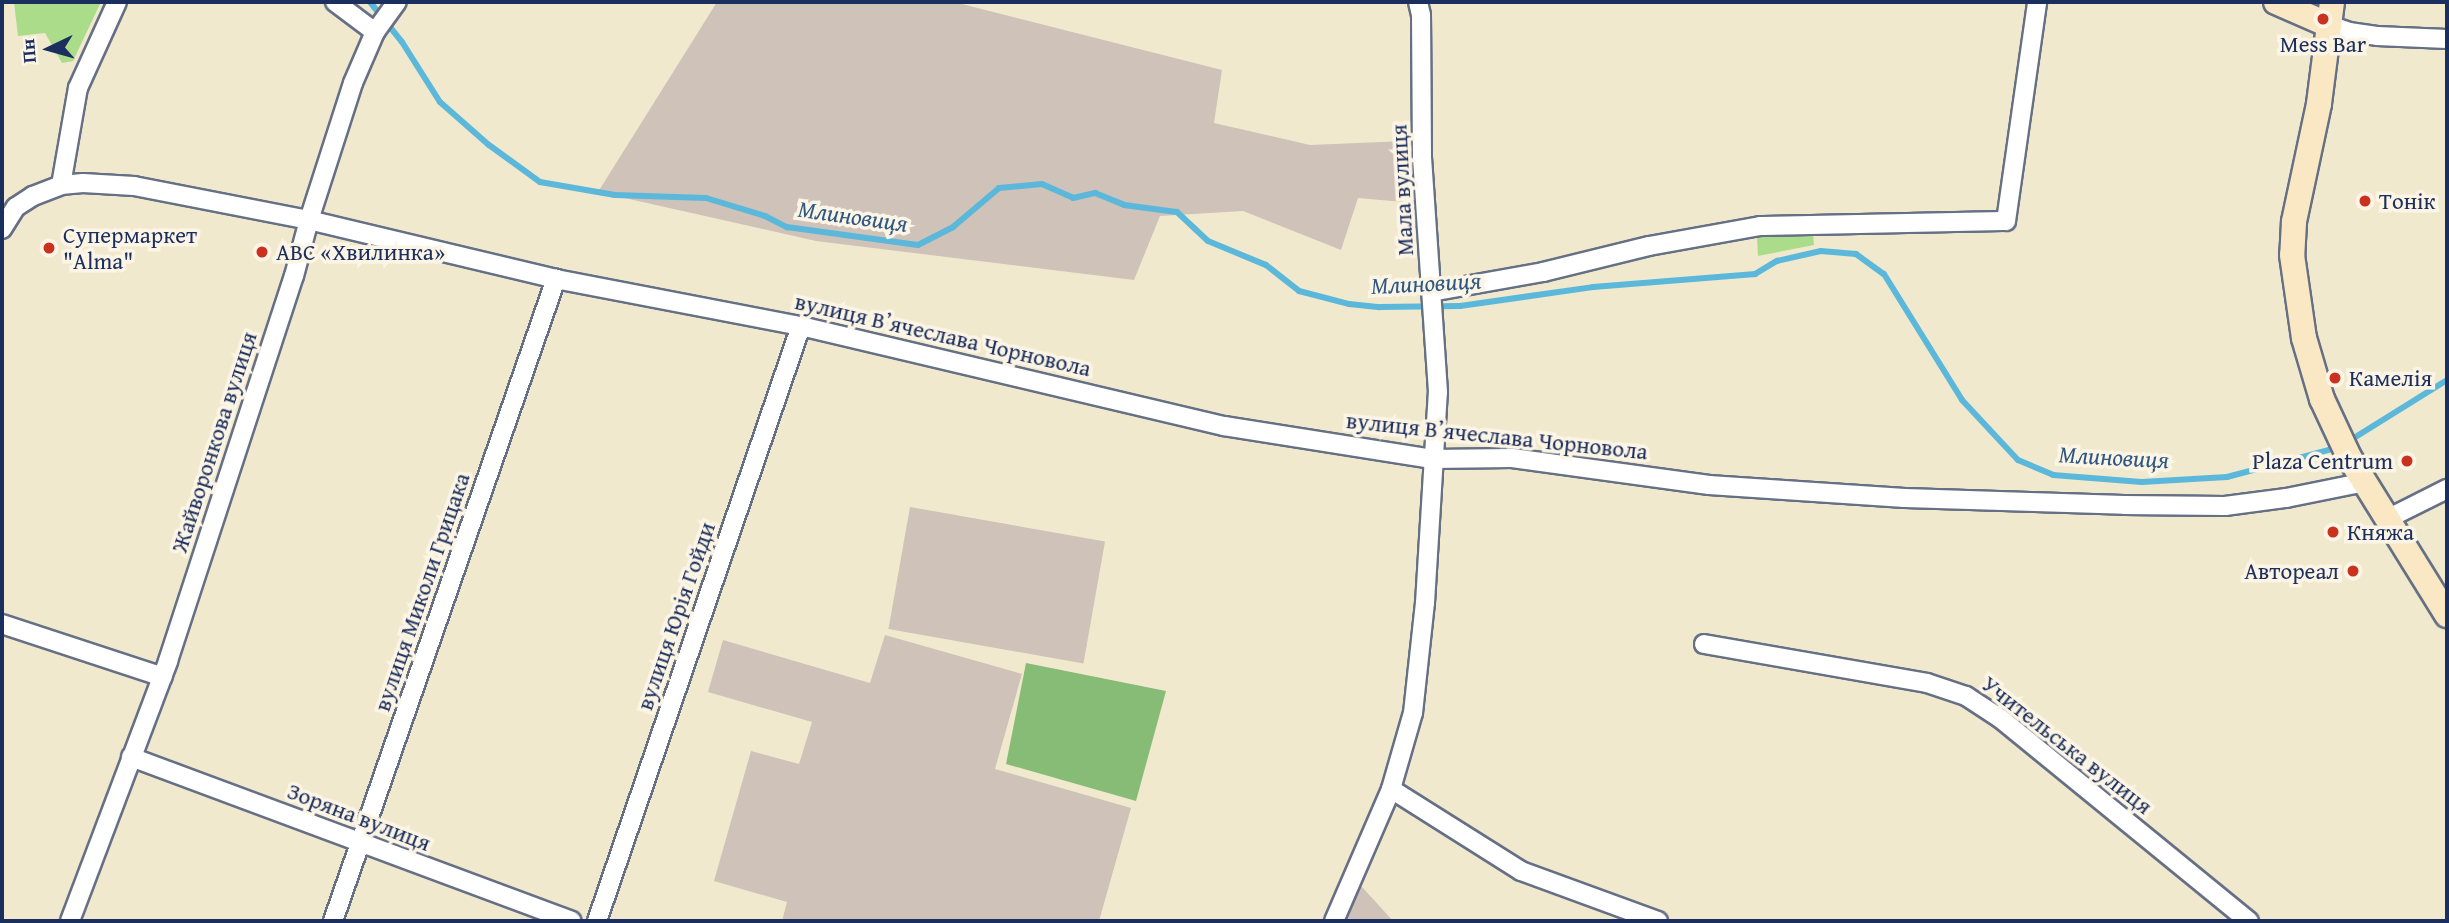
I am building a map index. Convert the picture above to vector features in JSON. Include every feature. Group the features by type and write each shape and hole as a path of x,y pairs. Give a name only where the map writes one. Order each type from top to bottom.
{"main road":[{"path":"2276,2 2331,13 2320,95 2294,222 2292,255 2304,338 2319,392 2349,457 2447,615"}],"street":[{"path":"61,185 78,88 117,2"},
{"path":"335,2 375,32"},
{"name":"Жайворонкова вулиця","path":"71,921 163,677 294,276 353,83 375,32 397,2"},
{"name":"Мала вулиця","path":"1334,921 1391,789 1413,713 1425,603 1438,392 1422,157 1419,2"},
{"path":"1431,292 1543,272 1649,246 1760,226 2006,221 2037,2"},
{"path":"2331,13 2349,32 2447,39"},
{"path":"2,229 16,206 33,196 61,185 83,183 134,186 309,220"},
{"name":"вулиця Вʼячеслава Чорновола","path":"309,220 556,279 801,326 1224,426 1433,459 1512,458 1709,485 1905,498 2124,505 2225,506 2286,498 2365,482"},
{"name":"вулиця Миколи Грицака","path":"333,921 556,279"},
{"name":"вулиця Юрія Гойди","path":"597,921 801,326"},
{"path":"2389,519 2447,489"},
{"path":"2,624 163,677"},
{"name":"Учительська вулиця","path":"1704,644 1927,683 1966,696 2011,727 2249,921"},
{"name":"Зоряна вулиця","path":"131,757 571,921"},
{"path":"1391,789 1521,871 1658,921"}],"shaded area":[{"path":"717,2 954,2 1222,70 1214,123 1310,145 1405,141 1403,202 1358,198 1341,250 1243,211 1160,216 1134,280 816,241 598,192"},
{"path":"910,507 1105,541 1083,663 888,629"},
{"path":"885,635 1022,674 995,769 1131,808 1099,921 782,921 787,902 714,881 751,751 799,764 812,722 708,692 723,640 870,683"},
{"path":"1353,877 1393,921 1334,921"}],"green space":[{"path":"14,2 101,2 73,61 62,63 45,33 18,36"},
{"path":"1813,234 1814,245 1758,256 1757,237"},
{"path":"1026,663 1166,691 1136,801 1006,764"}],"waterway":[{"name":"Млиновиця","path":"370,2 402,42 440,102 489,145 540,182 615,195 706,198 765,216 787,227 918,245 953,227 999,188 1042,184 1073,198 1095,193 1124,205 1177,212 1208,241 1266,265 1299,291 1349,304 1380,307 1460,306 1593,287 1755,274 1777,261 1821,251 1856,254 1884,274 1962,400 2018,460 2053,475 2142,482 2227,477 2340,447"},
{"name":"Млиновиця","path":"2349,441 2447,380"}],"place":[{"name":"Mess Bar","path":"2323,19"},
{"name":"Тонік","path":"2365,201"},
{"name":"Супермаркет \"Alma\"","path":"49,248"},
{"name":"АВС «Хвилинка»","path":"262,252"},
{"name":"Камелія","path":"2335,378"},
{"name":"Plaza Centrum","path":"2407,461"},
{"name":"Княжа","path":"2333,532"},
{"name":"Автореал","path":"2353,571"}]}
